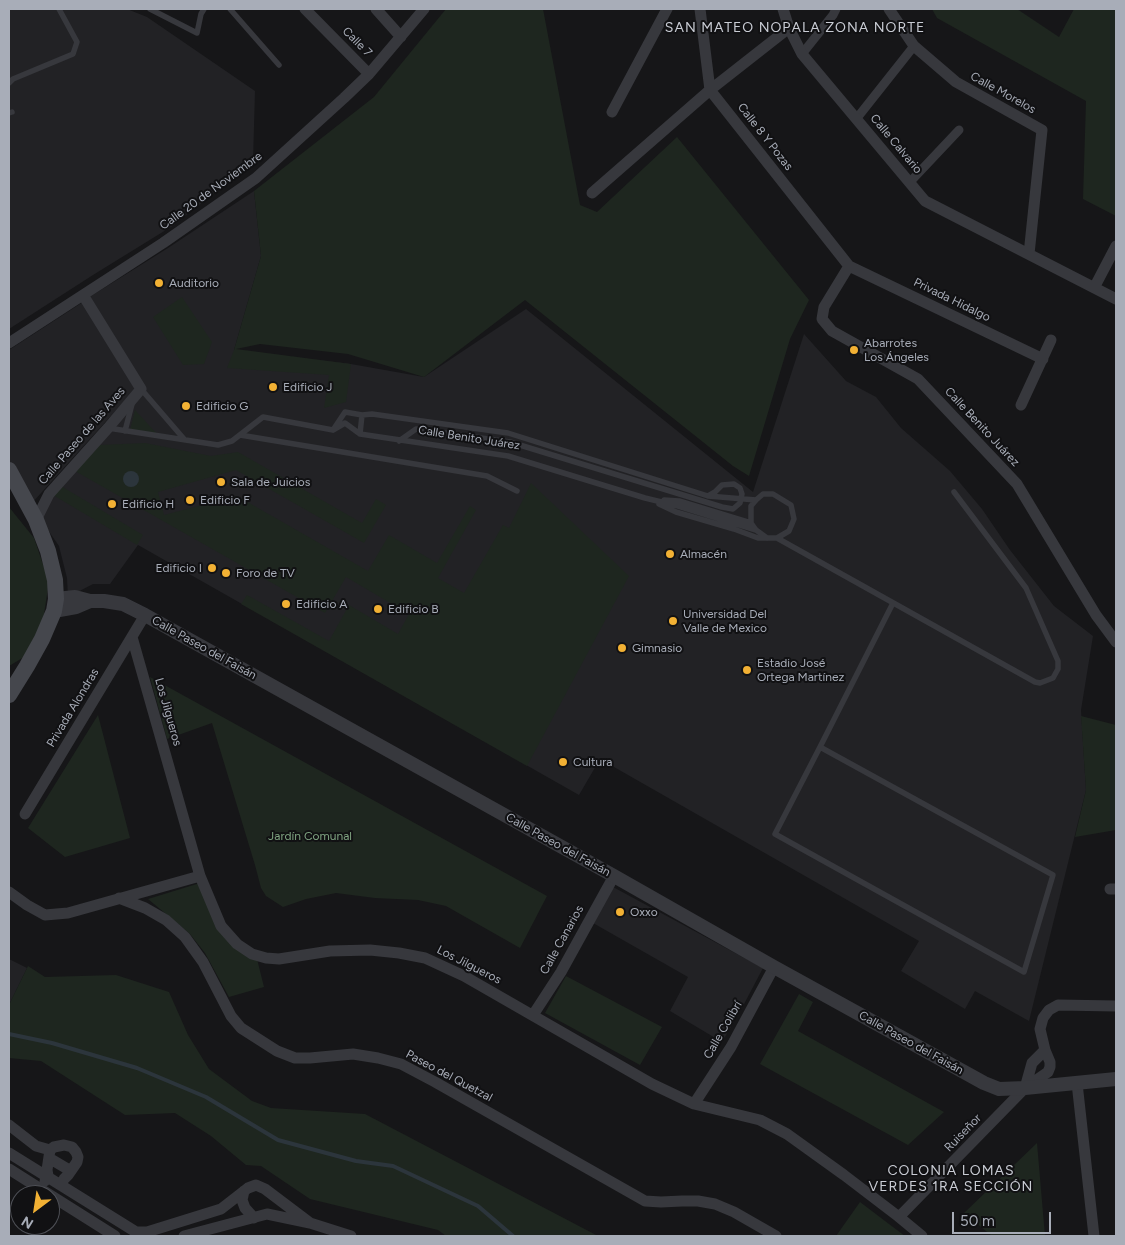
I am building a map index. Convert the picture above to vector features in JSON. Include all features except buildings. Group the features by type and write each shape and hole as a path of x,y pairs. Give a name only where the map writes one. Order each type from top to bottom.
{"main road":[{"path":"9,470 34,516 48,551 55,580 55,605 27,666 9,695"},
{"path":"9,495 34,516"},
{"path":"9,677 27,666"}],"street":[{"name":"Calle 7","path":"304,9 369,74"},
{"path":"376,9 401,37"},
{"name":"Calle 20 de Noviembre","path":"9,343 163,243 256,178 369,74 424,9"},
{"path":"612,112 667,9"},
{"path":"700,9 710,90"},
{"path":"802,54 836,9"},
{"name":"Calle Morelos","path":"889,9 914,46 956,82 1042,130 1029,254"},
{"name":"Calle Calvario","path":"785,10 789,28 802,54 925,201 1116,299"},
{"path":"592,193 710,90 789,28"},
{"path":"857,118 914,46"},
{"name":"Calle 8 Y Pozas","path":"710,90 849,266"},
{"path":"910,182 959,130"},
{"path":"1094,288 1116,246"},
{"name":"Privada Hidalgo","path":"849,266 1043,359"},
{"name":"Calle Benito Juárez","path":"849,266 824,307 822,319 832,331 918,379 1016,484 1096,615 1116,642"},
{"name":"Calle Paseo de las Aves","path":"34,516 49,494 141,389 83,295"},
{"path":"1021,405 1051,340"},
{"name":"Calle Paseo del Faisán","path":"55,605 76,607 90,601 109,601 123,604 984,1083 999,1088 1025,1088 1116,1080"},
{"name":"Privada Alondras","path":"25,814 145,616"},
{"name":"Los Jilgueros","path":"132,637 200,876 221,926 237,944 252,954 279,959 330,951 370,950 424,958 464,976 652,1084 694,1104 760,1120 787,1134 844,1174 922,1236"},
{"path":"9,892 45,915 68,913 200,876"},
{"name":"Calle Canarios","path":"533,1015 561,972 614,876"},
{"name":"Paseo del Quetzal","path":"119,898 145,908 166,920 185,937 203,962 231,1016 241,1028 277,1051 295,1058 353,1054 402,1064 645,1202 698,1201 715,1204 734,1212 776,1236"},
{"name":"Calle Colibrí","path":"694,1104 731,1047 774,967"},
{"path":"1045,1047 1040,1029 1042,1018 1049,1010 1058,1005 1116,1006"},
{"name":"Ruiseñor","path":"900,1217 1025,1088 1048,1072 1050,1062 1045,1047"},
{"name":"Ruiseñor","path":"1025,1088 1032,1063 1045,1047"},
{"path":"1077,1083 1094,1236"},
{"path":"9,1125 71,1171"},
{"path":"47,1185 49,1154 54,1147 64,1145 72,1147 78,1157 77,1162 61,1184"},
{"path":"9,1153 136,1232 147,1232 221,1209 248,1188 256,1185 265,1189 310,1223"},
{"path":"9,1169 34,1185"},
{"path":"265,1189 270,1203 267,1214"},
{"path":"244,1191 242,1200 245,1208 254,1218"},
{"path":"60,1202 112,1234 117,1219"},
{"path":"184,1236 267,1214 310,1223 351,1236"}],"lane":[{"path":"10,80 73,54 77,42 59,9"},
{"path":"150,9 197,33 202,11"},
{"path":"230,9 279,65"},
{"path":"141,389 184,439"},
{"path":"125,431 133,398"},
{"path":"333,430 346,412 508,433 708,496 756,500"},
{"path":"360,434 362,415"},
{"name":"Calle Benito Juárez","path":"108,428 218,445 232,442 263,417 333,430 345,423 360,434 508,456 756,530"},
{"path":"399,440 416,429 510,442 733,509 740,503 742,494 740,488 734,484 722,485 708,496"},
{"path":"240,436 487,476 517,492"},
{"path":"645,498 676,512 758,538 777,538 1035,682 1040,683 1053,678 1058,670 1058,661 1026,588 954,492"},
{"path":"768,538 756,530 751,523 751,506 763,494 773,494 791,505 794,519 792,525 789,531 777,538"},
{"path":"645,498 679,501 751,523"},
{"path":"820,748 1053,875 1024,972 775,834 893,603"}],"shaded area":[{"path":"9,9 127,9 147,17 255,91 253,162 174,225 9,329"},
{"name":"Universidad Del Valle de Mexico","path":"254,191 261,256 234,350 351,364 424,377 526,309 753,492 804,334 846,381 876,397 901,428 950,471 982,509 1010,550 1054,606 1093,636 1081,710 1086,790 1029,1021 975,991 965,1009 901,971 919,941 600,759 579,795 138,545 110,584 93,584 68,597 67,578 59,546 41,520 53,495 144,389 88,298"},
{"path":"83,302 138,386 32,503 9,460 9,350"},
{"path":"128,471 134,471 139,476 137,485 128,487 123,482 123,476"},
{"path":"613,887 763,968 722,1042 670,1011 688,977 593,923"},
{"path":"9,959 27,968 9,1005"}],"green space":[{"path":"446,9 543,9 580,205 597,212 677,137 809,300 790,339 749,476 733,466 525,300 424,377 348,354 260,344 236,349 351,364 346,402 324,408 329,375 227,368 261,256 254,191 374,97"},
{"path":"932,9 1017,9 1059,37 1074,9 1116,9 1116,216 1083,199 1086,101 937,18"},
{"path":"182,297 212,342 204,364 183,365 153,317"},
{"path":"135,410 159,436 130,430"},
{"path":"145,443 211,456 238,452 362,523 376,499 386,505 364,543 236,470 158,492 164,515 237,496 368,571 389,535 437,563 470,506 476,510 438,578 464,593 503,525 509,528 531,483 629,576 527,766 241,604 247,595 329,641 349,605 398,634 409,614 346,577 325,613 75,471 100,445"},
{"path":"61,486 143,535 137,545 53,495"},
{"path":"9,507 34,538 49,582 43,620 24,657 9,666"},
{"name":"Jardín Comunal","path":"150,677 547,896 520,948 446,906 418,900 375,898 336,893 306,899 283,907 266,896 261,888 212,723 167,739"},
{"path":"98,715 130,838 65,857 28,828"},
{"path":"1081,716 1116,725 1116,830 1075,837 1086,790"},
{"path":"200,883 211,911 257,959 264,987 229,997 205,953 190,934 148,899"},
{"path":"28,966 45,977 116,975 169,992 188,1035 209,1069 252,1101 271,1108 365,1114 598,1236 446,1236 438,1230 310,1199 261,1166 246,1165 211,1136 175,1113 125,1115 41,1061 9,1058 9,1005"},
{"path":"566,976 662,1027 640,1065 545,1013"},
{"path":"799,994 813,1002 798,1031 944,1112 908,1145 760,1064"},
{"path":"1037,1143 1045,1236 992,1236 964,1213"},
{"path":"860,1202 889,1224 905,1236 836,1236"}],"waterway":[{"path":"9,1034 52,1043 137,1068 206,1097 278,1140 356,1161 393,1166 478,1206 513,1236"}],"place":[{"name":"Auditorio","path":"159,283"},
{"name":"Abarrotes Los Ángeles","path":"854,350"},
{"name":"Edificio J","path":"273,387"},
{"name":"Edificio G","path":"186,406"},
{"name":"Sala de Juicios","path":"221,482"},
{"name":"Edificio F","path":"190,500"},
{"name":"Edificio H","path":"112,504"},
{"name":"Almacén","path":"670,554"},
{"name":"Edificio I","path":"212,568"},
{"name":"Foro de TV","path":"226,573"},
{"name":"Edificio A","path":"286,604"},
{"name":"Edificio B","path":"378,609"},
{"name":"Universidad Del Valle de Mexico","path":"673,621"},
{"name":"Gimnasio","path":"622,648"},
{"name":"Estadio José Ortega Martínez","path":"747,670"},
{"name":"Cultura","path":"563,762"},
{"name":"Oxxo","path":"620,912"}],"district":[{"name":"SAN MATEO NOPALA ZONA NORTE","path":"795,28"},
{"name":"COLONIA LOMAS VERDES 1RA SECCIÓN","path":"951,1180"}]}
